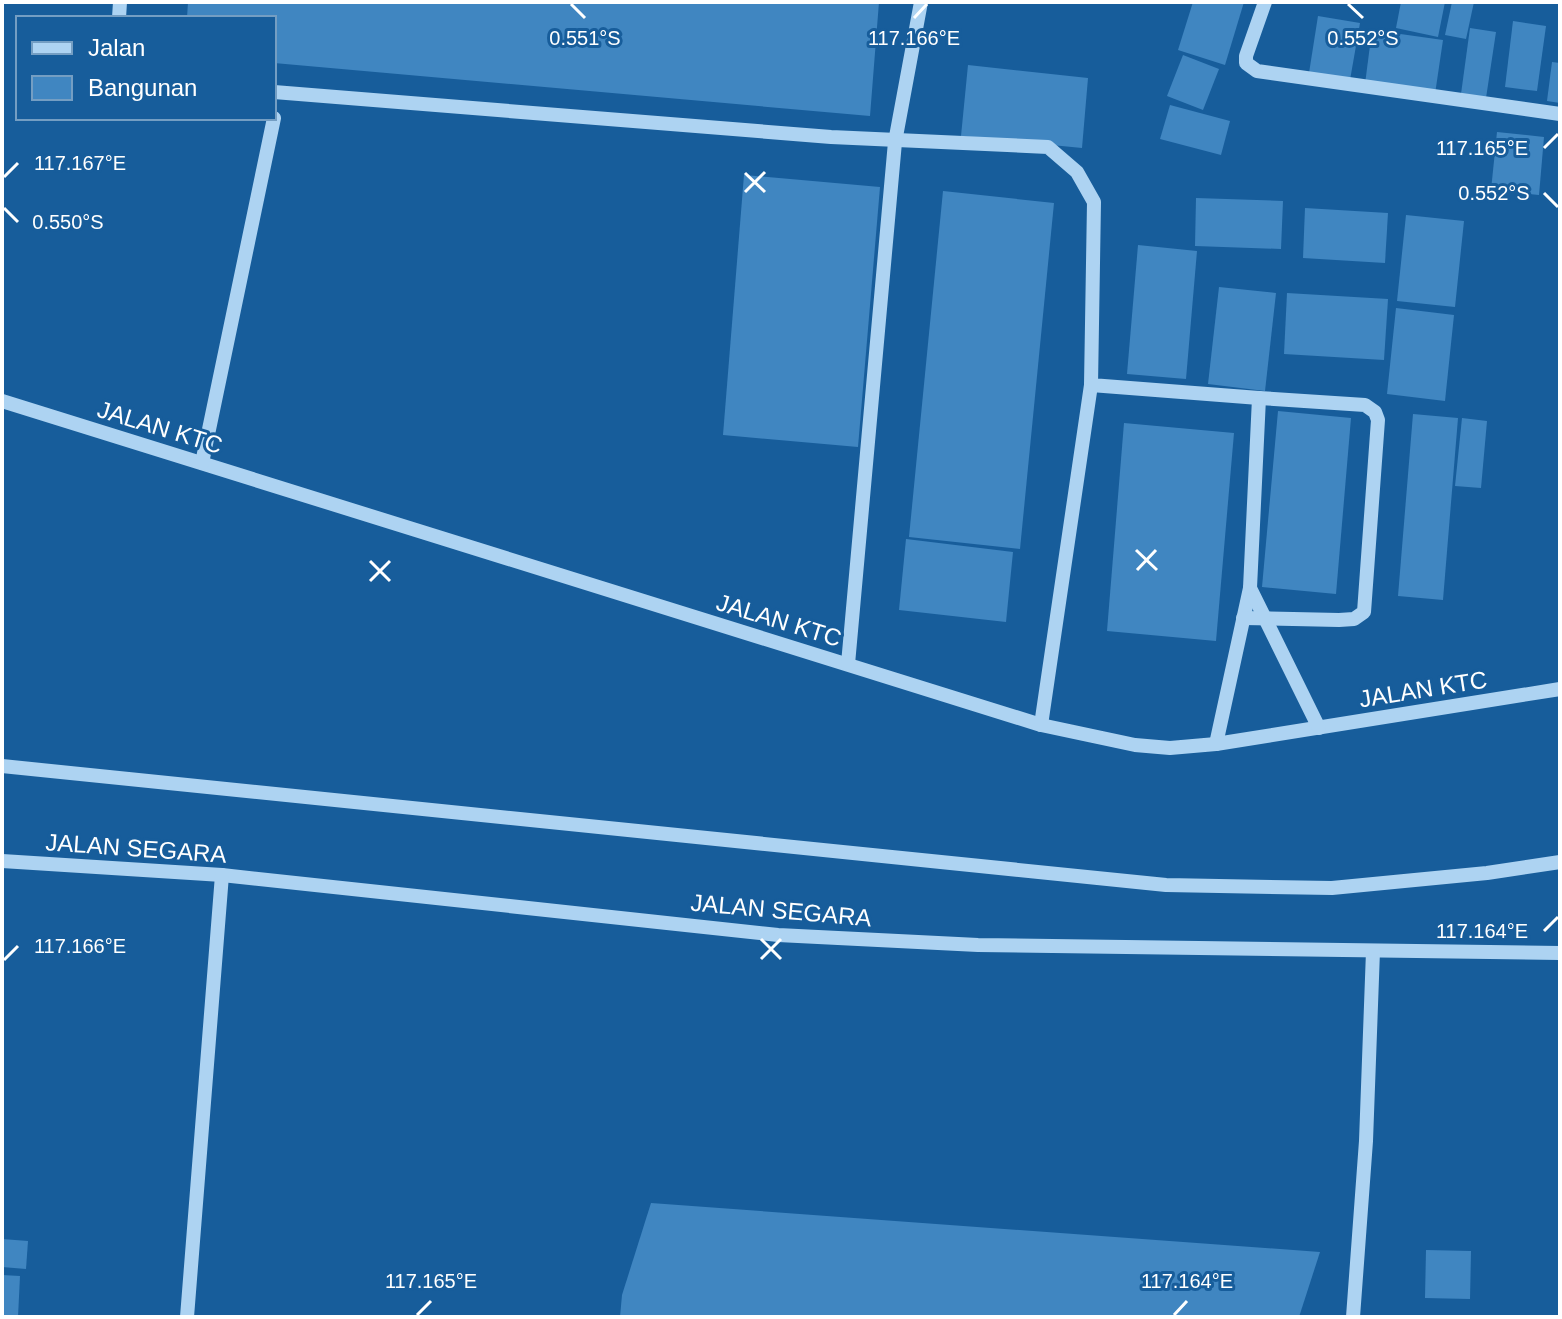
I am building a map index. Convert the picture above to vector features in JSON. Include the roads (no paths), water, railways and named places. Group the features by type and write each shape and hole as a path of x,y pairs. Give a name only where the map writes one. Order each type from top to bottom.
{"street":[{"path":"848,664 895,142 921,2"},
{"path":"1265,2 1246,56 1246,63 1257,71 1560,114"},
{"path":"276,92 895,142 1048,147 1077,172 1094,202 1091,385 1041,725"},
{"path":"202,463 273,120"},
{"path":"1091,385 1365,405 1375,412 1378,420 1364,612 1354,619 1339,620 1243,618"},
{"path":"1216,744 1250,588 1259,398"},
{"name":"JALAN KTC","path":"2,401 1041,725 1147,746 1170,748 1216,744 1560,689"},
{"path":"1250,588 1319,728"},
{"path":"2,766 1166,885 1332,888 1487,873 1560,862"},
{"name":"JALAN SEGARA","path":"2,861 222,875 778,935 978,945 1560,953"},
{"path":"187,1317 222,875"},
{"path":"1353,1317 1366,1141 1373,951"}]}
